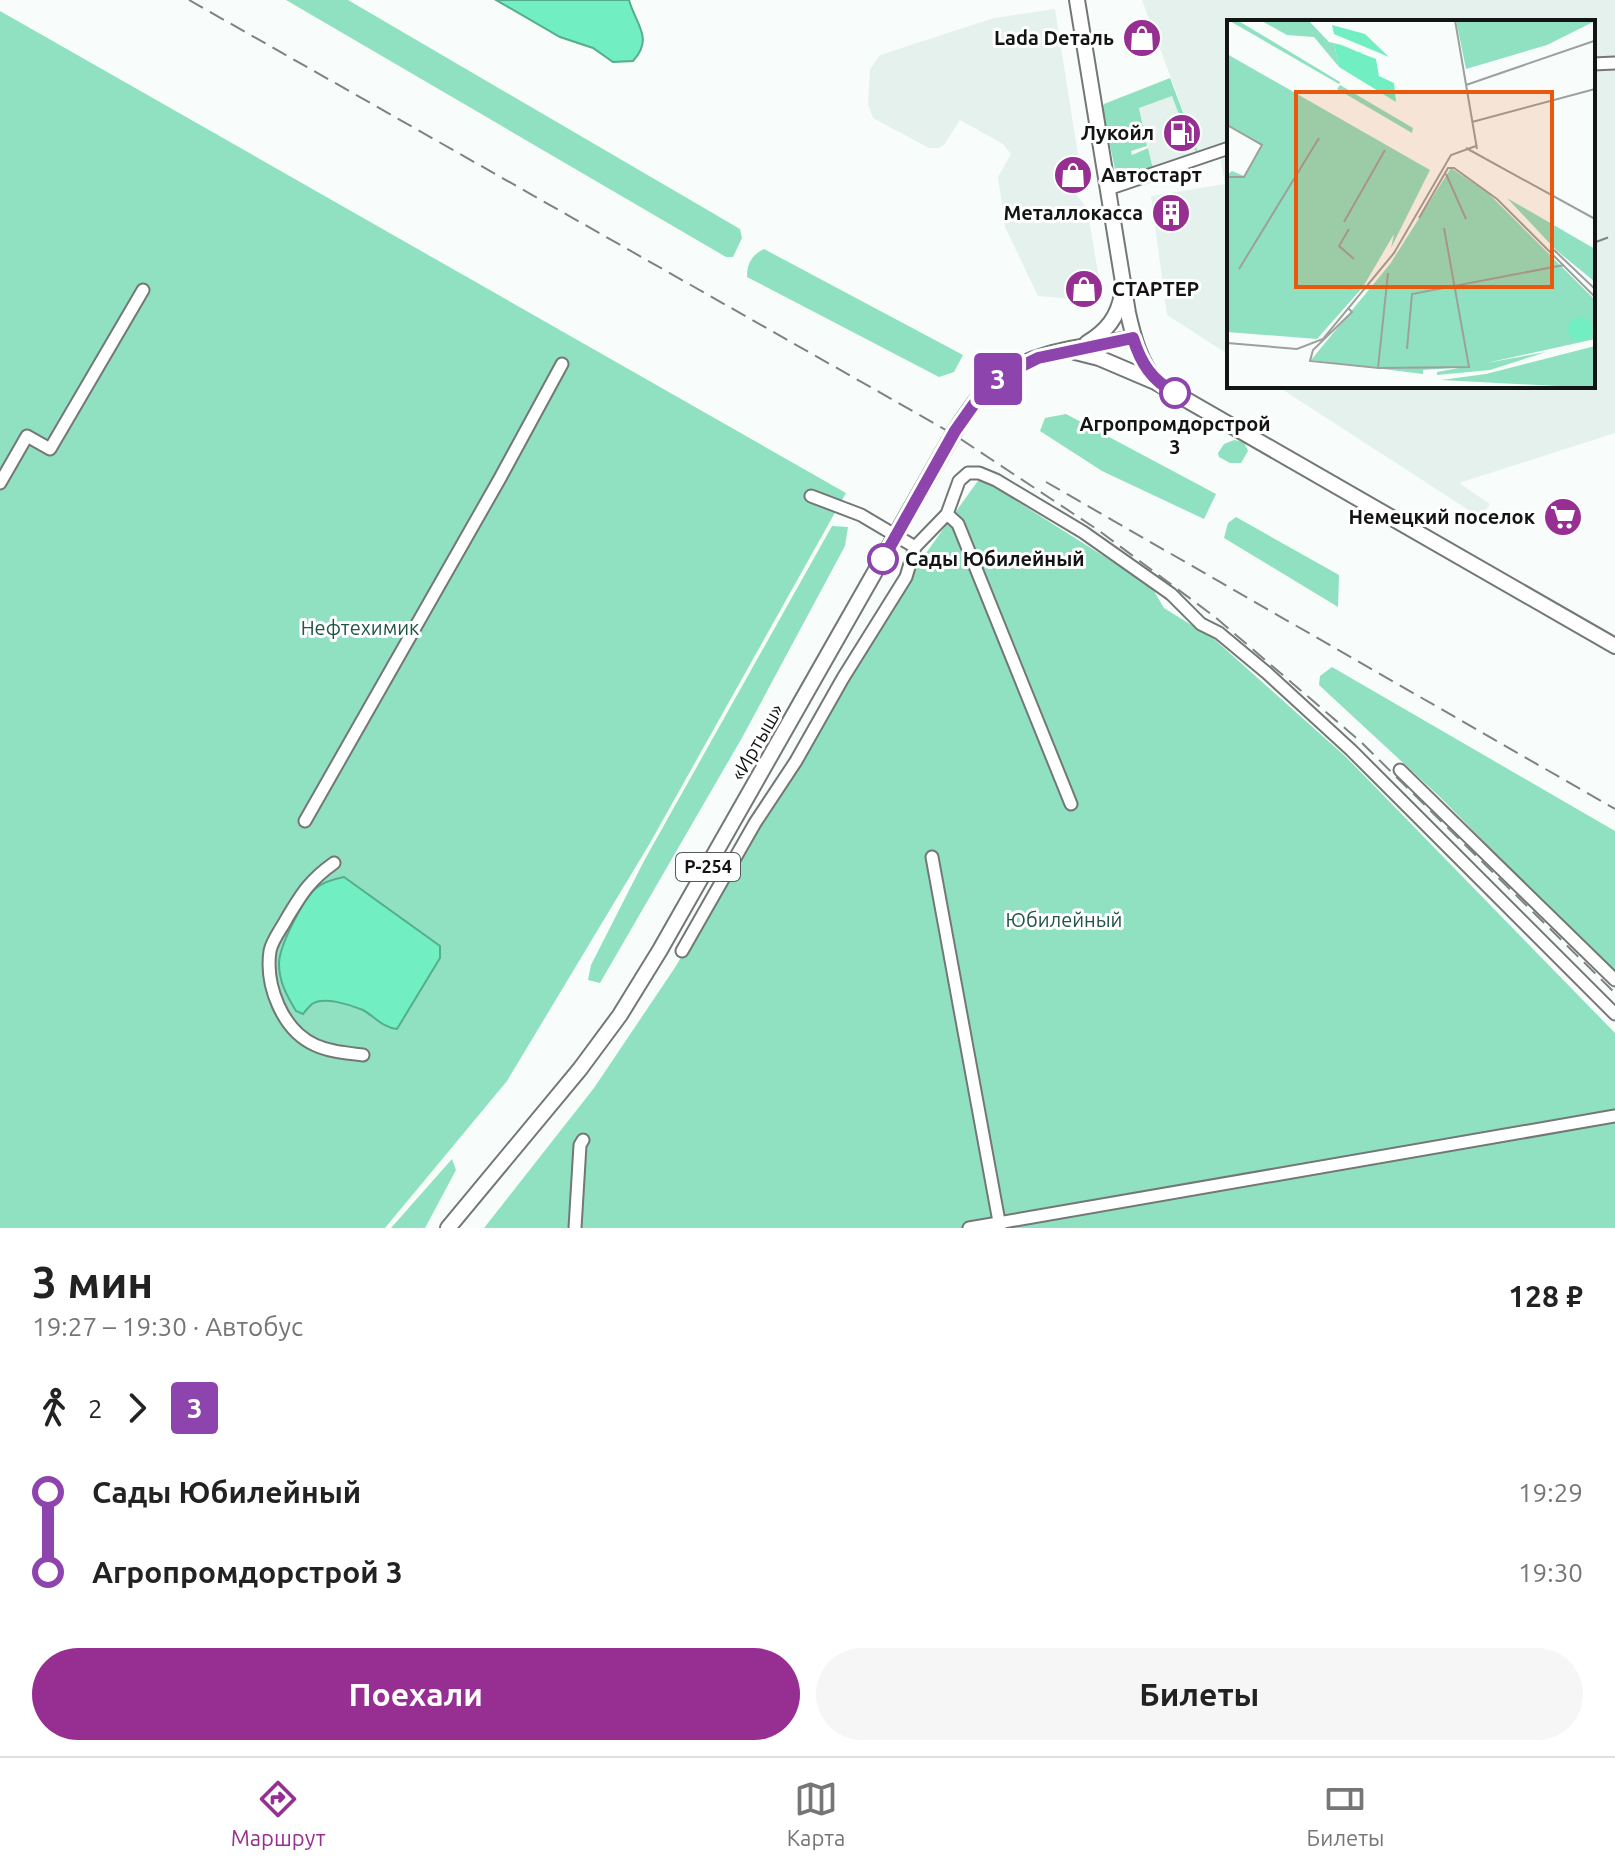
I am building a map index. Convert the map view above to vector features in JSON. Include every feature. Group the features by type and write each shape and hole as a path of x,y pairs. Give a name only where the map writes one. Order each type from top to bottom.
{"main road":[{"path":"1077,0 1133,338 1144,366 1157,383"},
{"path":"1064,351 1102,333 1119,308 1123,286"},
{"name":"«Иртыш»","path":"448,1228 580,1069 620,1015 668,937 955,431 979,397 998,378 1020,365 1064,351 1133,338"},
{"path":"1064,351 1099,358 1157,383 1615,646"}],"street":[{"path":"1595,64 1615,63"},
{"path":"1108,189 1227,149"},
{"path":"0,483 27,436 50,449 143,290"},
{"path":"305,821 562,364"},
{"path":"682,951 755,823 796,761 906,577 915,547 947,514 959,481 968,473 979,473 1032,499 1171,594 1201,624 1219,633 1267,673 1351,750 1615,1014"},
{"path":"811,496 861,515 915,547"},
{"path":"947,514 958,524 1071,804"},
{"path":"1400,770 1615,980"},
{"path":"932,857 999,1225"},
{"path":"334,863 307,885 270,948 270,975 276,1002 312,1044 333,1051 363,1055"},
{"path":"969,1228 1615,1116"},
{"path":"575,1228 580,1145 583,1140"}],"shaded area":[{"path":"496,0 629,0 642,31 642,45 633,61 613,62 593,48 560,37"},
{"path":"1142,0 1615,0 1615,433 1459,483 1490,504 1481,518 1280,388 1595,388 1595,20 1227,20 1227,354 1167,315 1151,196 1225,184 1220,157 1202,162"},
{"path":"1055,9 1081,174 1072,189 1087,208 1102,296 1074,299 1038,296 1005,227 998,177 1011,154 1003,144 960,120 944,145 929,148 873,118 868,104 870,69 880,55 994,18"},
{"path":"1173,95 1192,148 1197,152 1153,169 1139,108"},
{"path":"344,877 440,946 440,958 397,1029 383,1024 363,1010 338,1002 317,1002 303,1014 296,1011 282,983 280,956 298,914 318,887"}],"green space":[{"path":"286,0 348,0 740,229 742,238 733,257 726,257"},
{"name":"Нефтехимик","path":"0,11 846,493 650,843 507,1081 385,1228 0,1228"},
{"path":"1170,78 1198,152 1192,148 1172,96 1139,108 1147,146 1131,151 1132,155 1148,148 1153,169 1130,173 1115,169 1102,108 1104,104"},
{"path":"764,249 963,355 954,372 939,377 747,277 751,260"},
{"path":"1066,414 1216,494 1204,519 1102,471 1040,431 1045,418"},
{"path":"1234,440 1244,442 1248,451 1241,463 1230,463 1219,457 1224,444"},
{"name":"Юбилейный","path":"980,478 1151,586 1164,608 1214,639 1346,757 1615,1033 1615,1228 484,1228 594,1088 674,969 921,560"},
{"path":"1236,517 1339,575 1338,607 1224,538 1228,523"},
{"path":"832,526 848,527 845,546 743,736 600,983 588,980 591,965 645,859"},
{"path":"1332,667 1615,831 1615,975 1441,798 1319,685 1320,676"},
{"path":"452,1159 456,1170 425,1228 391,1228"}],"railway":[{"path":"189,0 953,434 1098,530 1215,617 1361,742 1615,993"},
{"path":"1595,242 1615,235"},
{"path":"1046,482 1615,809"}],"bus line":[{"name":"3","path":"883,559 970,409 998,378 1020,365 1054,353 1133,338 1144,366 1157,383 1175,393"}],"place":[{"name":"Lada Dеталь","path":"1142,38"},
{"name":"Лукойл","path":"1182,133"},
{"name":"Автостарт","path":"1073,175"},
{"name":"Металлокасса","path":"1171,213"},
{"name":"СТАРТЕР","path":"1084,289"},
{"name":"Агропромдорстрой 3","path":"1175,393"},
{"name":"Немецкий поселок","path":"1563,517"},
{"name":"Сады Юбилейный","path":"883,559"}]}
